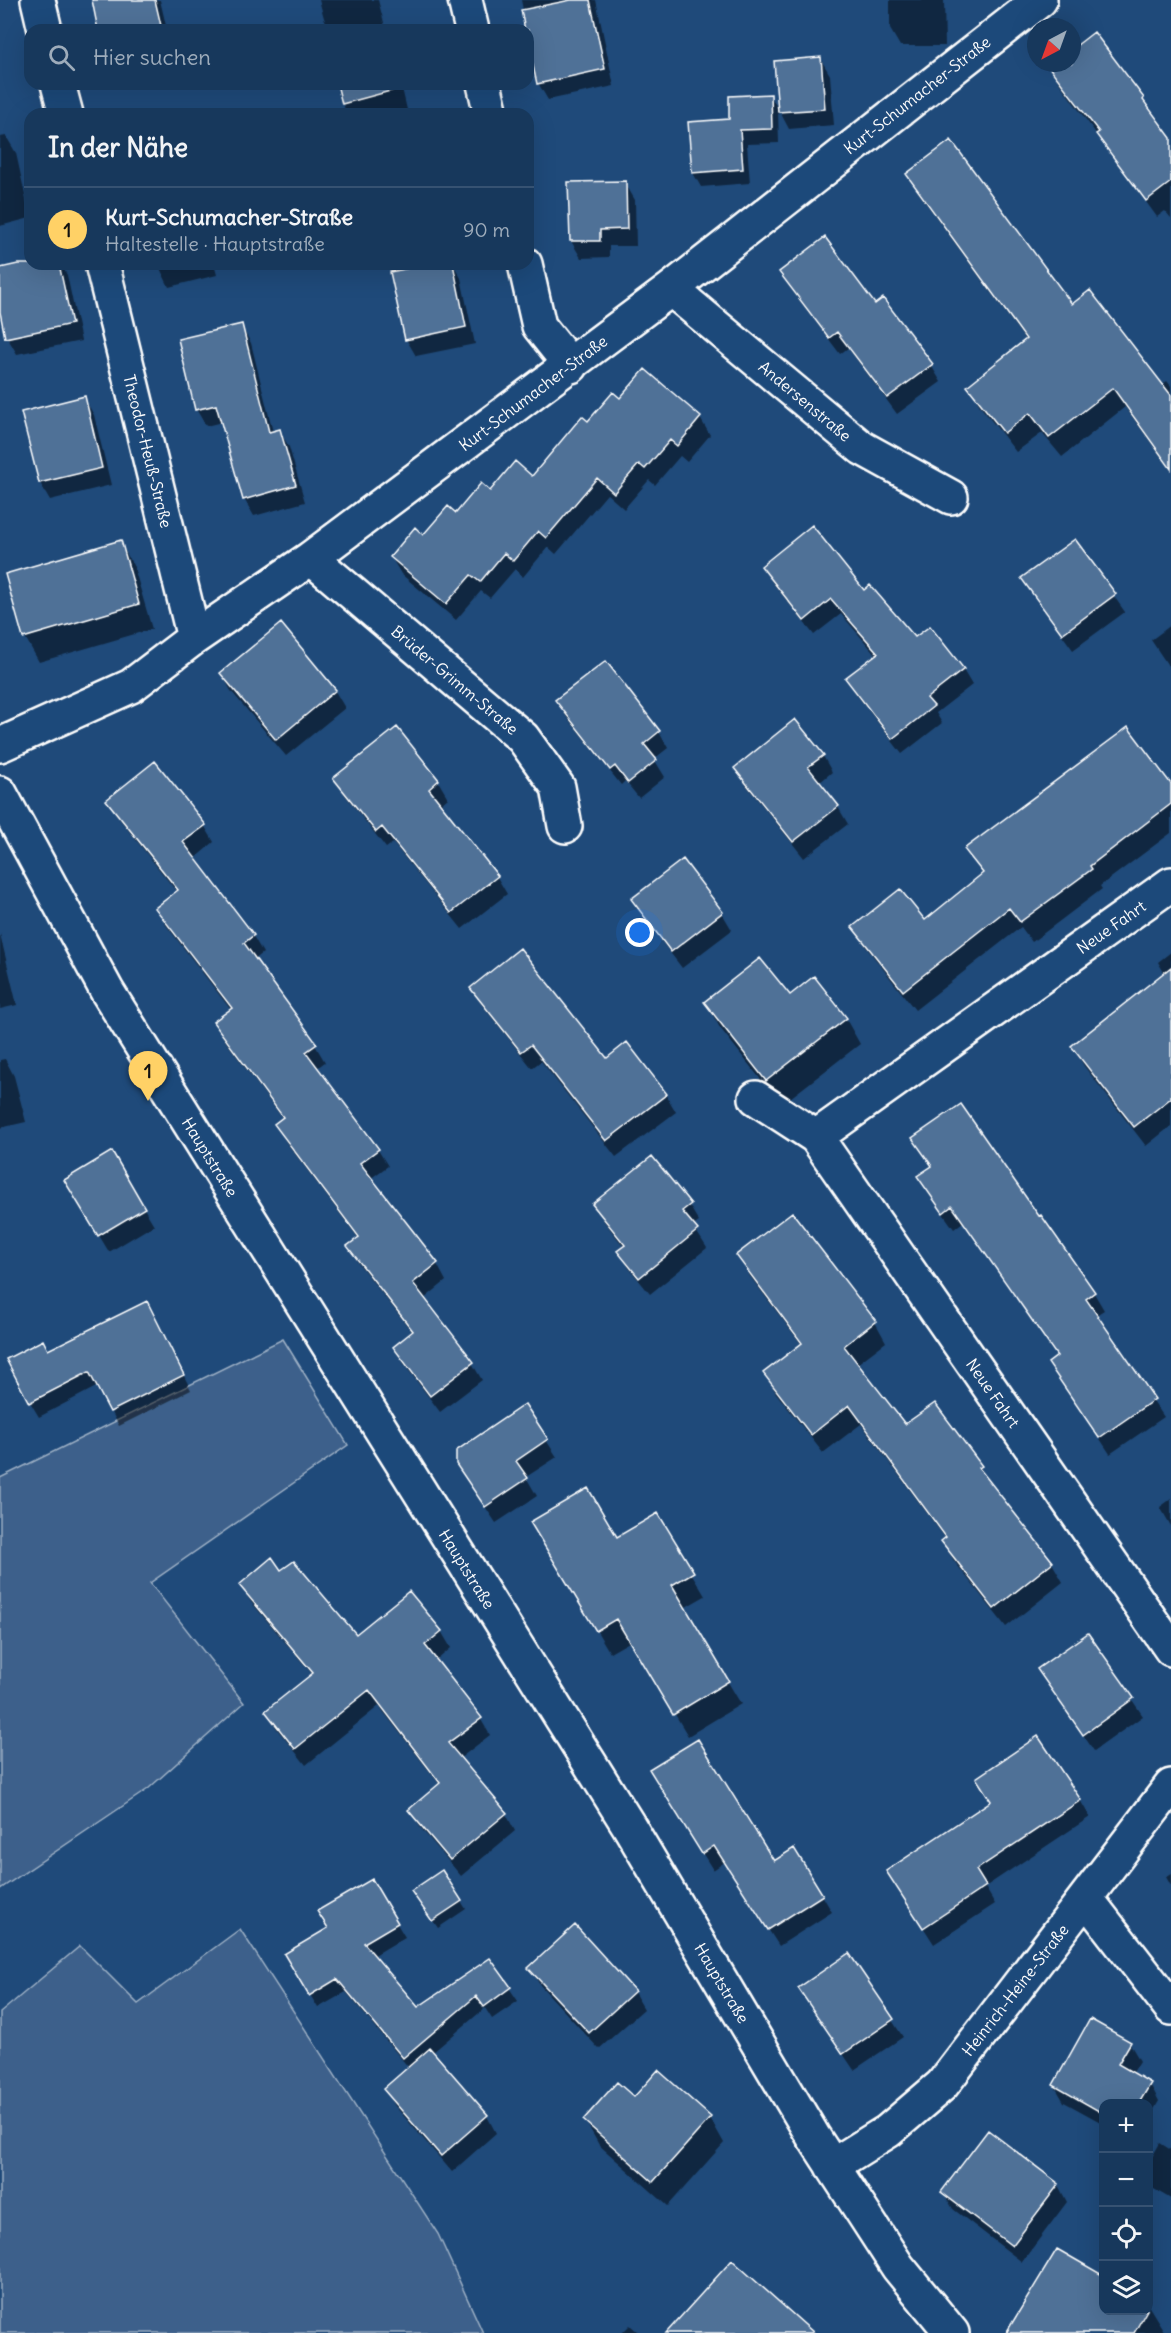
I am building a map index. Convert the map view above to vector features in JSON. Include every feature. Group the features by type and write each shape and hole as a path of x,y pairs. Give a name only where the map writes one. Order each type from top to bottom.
{"street":[{"path":"38,0 44,24"},
{"path":"465,0 471,24"},
{"name":"Kurt-Schumacher-Straße","path":"0,745 131,686 194,638 311,558 671,290 1040,0"},
{"path":"60,90 64,108"},
{"path":"485,90 490,108"},
{"name":"Theodor-Heuß-Straße","path":"103,270 194,638"},
{"path":"526,270 538,326 571,366"},
{"name":"Andersenstraße","path":"671,290 862,448 951,497"},
{"name":"Brüder-Grimm-Straße","path":"311,558 523,738 558,787 565,826"},
{"name":"Hauptstraße","path":"0,794 108,991 629,1826 832,2166 898,2267 951,2333"},
{"name":"Neue Fahrt","path":"816,1137 1171,884"},
{"name":"Neue Fahrt","path":"756,1098 816,1137 1171,1649"},
{"name":"Heinrich-Heine-Straße","path":"832,2166 888,2131 942,2085 1171,1786"},
{"path":"1086,1898 1171,2008"}],"shaded area":[{"path":"283,1339 348,1445 150,1583 244,1703 148,1789 0,1889 0,1478"},
{"path":"240,1929 438,2234 483,2333 0,2333 0,2013 80,1946 138,2004"}],"building":[{"path":"92,0 155,0 161,24 97,24"},
{"path":"571,0 590,0 605,69 537,84 534,70 534,24 524,24 521,10"},
{"path":"1094,32 1171,138 1171,182 1146,201 1096,134 1099,132 1053,72 1081,72 1081,42"},
{"path":"821,57 825,109 778,112 774,61"},
{"path":"338,90 394,90 342,104"},
{"path":"771,94 772,129 740,130 743,169 692,173 688,122 729,119 729,96"},
{"path":"951,140 1072,304 1090,290 1171,395 1171,469 1113,388 1049,438 1030,413 1004,433 967,386 1026,339 906,174"},
{"path":"626,181 627,229 600,230 600,241 570,241 568,182"},
{"path":"825,237 875,304 883,298 933,364 887,398 837,332 829,338 779,272"},
{"path":"24,264 24,270 60,270 72,324 5,338 0,312 0,268"},
{"path":"454,270 466,327 405,340 390,272"},
{"path":"242,324 269,432 280,429 296,485 243,500 216,405 195,410 178,339"},
{"path":"645,369 701,417 677,446 670,440 645,469 639,464 614,493 597,478 546,538 538,531 513,561 504,553 480,582 471,575 446,604 390,557 415,527 423,535 448,506 456,513 481,483 490,491 515,461 532,476 582,416 588,421 613,392 620,398"},
{"path":"85,396 102,468 39,483 21,412"},
{"path":"812,525 864,590 870,585 915,637 930,626 964,669 927,698 934,706 892,739 845,678 878,653 831,599 804,621 761,566"},
{"path":"1075,539 1116,594 1062,634 1021,578"},
{"path":"121,540 139,604 23,638 5,574"},
{"path":"281,623 336,690 276,740 220,673"},
{"path":"606,661 660,731 644,744 657,760 628,783 615,766 610,770 555,700"},
{"path":"795,719 824,755 808,767 839,806 793,842 734,768"},
{"path":"397,727 439,780 429,789 498,876 451,913 382,827 376,832 333,778"},
{"path":"1128,727 1171,784 1171,804 1090,866 1092,869 1020,922 1009,908 903,991 852,927 900,889 925,920 983,873 964,849"},
{"path":"155,761 206,825 183,842 254,935 244,943 317,1044 306,1052 379,1149 360,1163 438,1263 413,1283 474,1362 430,1396 393,1347 413,1331 347,1246 359,1237 274,1124 283,1117 213,1022 232,1008 155,908 178,890 106,800"},
{"path":"683,859 723,912 671,952 631,899"},
{"path":"520,948 607,1058 627,1042 667,1094 606,1141 531,1045 521,1052 470,988"},
{"path":"760,958 790,995 814,976 847,1018 766,1081 704,1002"},
{"path":"1171,967 1171,1098 1134,1127 1071,1046"},
{"path":"961,1104 1095,1292 1086,1299 1155,1399 1099,1438 1048,1363 1057,1356 952,1206 943,1213 917,1176 932,1166 912,1138"},
{"path":"112,1151 145,1208 98,1236 64,1180"},
{"path":"652,1156 691,1204 682,1211 698,1230 639,1278 617,1251 625,1245 592,1204"},
{"path":"792,1212 876,1321 844,1346 905,1424 935,1403 982,1466 979,1468 1053,1562 994,1609 941,1541 946,1537 849,1405 811,1435 763,1373 802,1343 736,1255"},
{"path":"147,1301 184,1375 110,1412 89,1372 29,1403 6,1359 43,1340 48,1350"},
{"path":"525,1404 548,1439 516,1461 528,1478 485,1507 456,1464 456,1451"},
{"path":"588,1488 617,1537 658,1513 694,1572 672,1585 729,1681 673,1715 616,1619 596,1631 530,1522"},
{"path":"272,1557 281,1570 294,1561 356,1634 409,1591 442,1631 425,1645 482,1718 448,1743 507,1813 450,1860 408,1810 440,1783 369,1690 295,1749 265,1711 313,1673 239,1585"},
{"path":"1088,1633 1134,1698 1083,1735 1037,1669"},
{"path":"1038,1736 1081,1800 976,1870 986,1886 923,1928 886,1871 991,1801 976,1778"},
{"path":"698,1739 774,1861 794,1848 823,1895 768,1930 714,1846 702,1854 649,1769"},
{"path":"442,1870 462,1901 432,1921 411,1891"},
{"path":"372,1879 398,1923 364,1943 418,2007 490,1958 511,1987 484,2007 476,1996 403,2058 337,1979 309,1996 284,1954 328,1928 317,1911"},
{"path":"575,1925 635,1991 589,2033 528,1968"},
{"path":"849,1953 894,2019 843,2054 798,1988"},
{"path":"1090,2019 1131,2042 1118,2064 1151,2083 1141,2099 1099,2099 1099,2111 1053,2085"},
{"path":"430,2048 488,2115 441,2156 383,2089"},
{"path":"658,2070 711,2117 653,2182 583,2120 617,2082 634,2097"},
{"path":"988,2130 1059,2184 1012,2246 941,2192"},
{"path":"1057,2249 1099,2273 1099,2315 1144,2315 1134,2333 1006,2333"},
{"path":"732,2260 814,2333 666,2333"}],"place":[{"name":"Kurt-Schumacher-Straße","path":"148,1101"}]}
